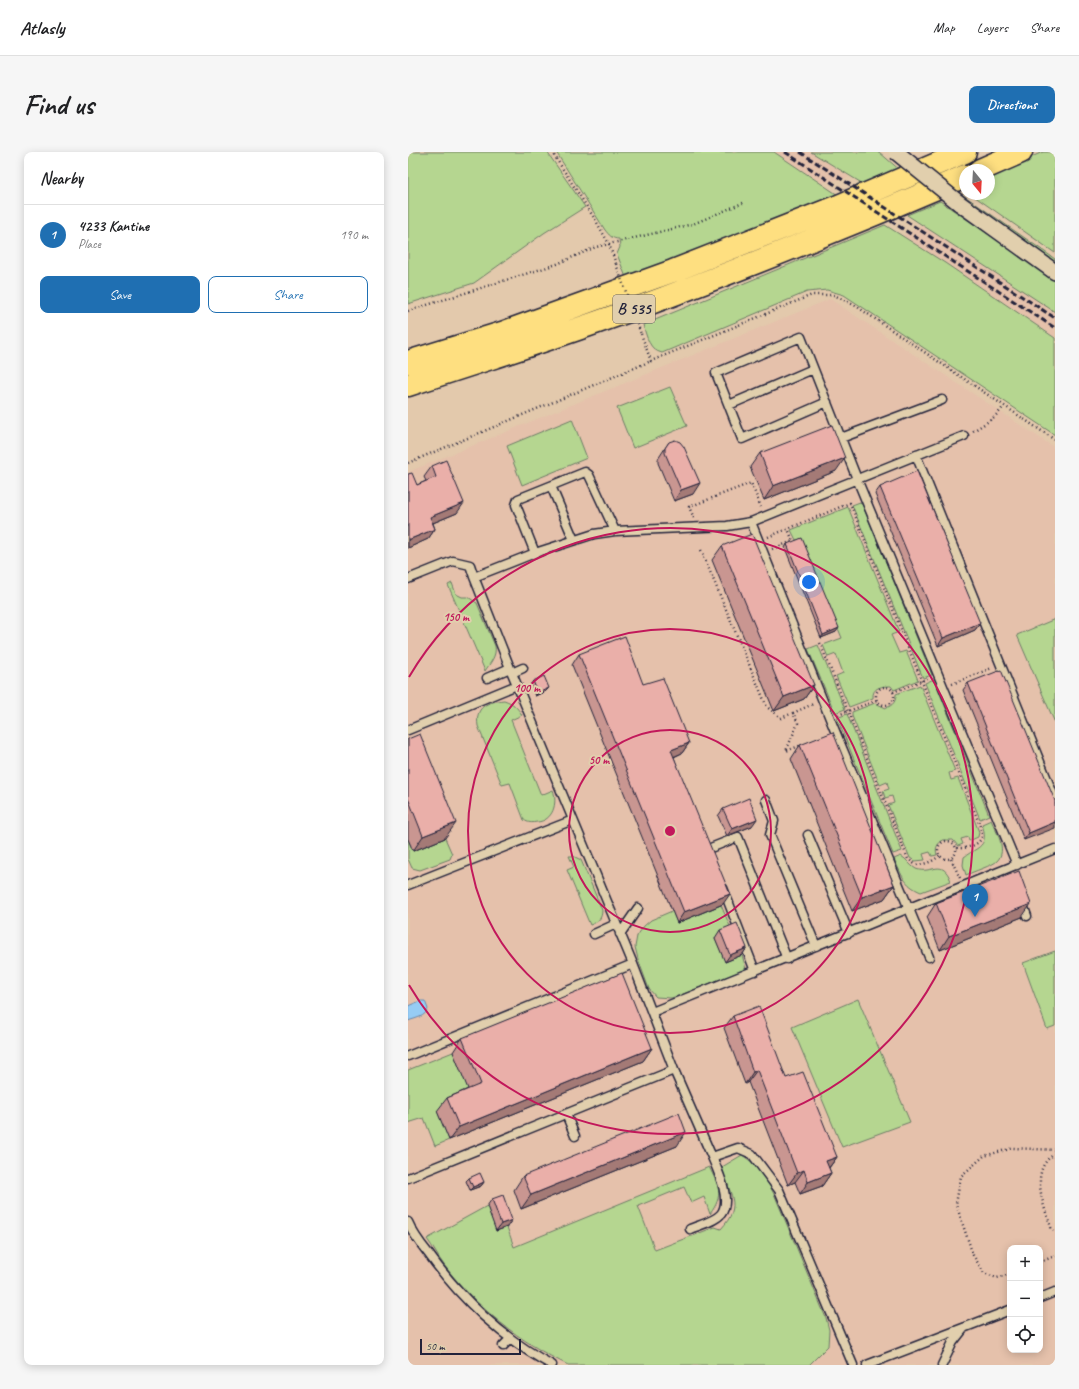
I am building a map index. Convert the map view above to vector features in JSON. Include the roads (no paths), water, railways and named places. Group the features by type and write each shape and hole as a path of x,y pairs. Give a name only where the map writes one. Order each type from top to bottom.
{"highway":[{"name":"B 535","path":"408,362 502,333 666,274 836,207 965,152"},
{"path":"994,164 1021,152"},
{"name":"B 535","path":"408,385 546,340 676,293 856,223 959,179"}],"street":[{"path":"896,152 959,203 1055,272"}],"lane":[{"path":"827,402 742,439 716,373 801,337 813,369 827,402 857,479 1018,864"},
{"path":"729,405 813,369"},
{"path":"841,438 942,400"},
{"path":"474,577 535,553 594,534 616,531 698,526 727,526 751,522 964,436"},
{"path":"916,455 1055,799"},
{"path":"535,553 516,504 518,499 585,472 590,475 616,531"},
{"path":"551,486 574,540"},
{"path":"751,522 929,957"},
{"path":"408,579 452,561 470,565 517,686 633,964 674,1070 720,1175 726,1200 721,1214 713,1220 690,1229"},
{"path":"487,678 523,668"},
{"path":"408,730 441,720 517,686"},
{"path":"766,800 774,820 770,835 816,946"},
{"path":"408,885 573,820"},
{"path":"808,834 849,932"},
{"path":"708,849 738,837 786,959"},
{"path":"490,843 493,851"},
{"path":"652,1012 755,972 963,886 1010,871 1018,864 1055,849"},
{"path":"719,878 755,972"},
{"path":"1019,895 1027,916"},
{"path":"620,934 638,908"},
{"path":"594,934 616,924"},
{"path":"408,1056 633,964"},
{"path":"408,1178 674,1070"},
{"path":"566,1114 575,1136"},
{"path":"712,1157 738,1148 752,1154 779,1190 853,1365"},
{"path":"408,1222 412,1231 443,1274 479,1311 510,1339 552,1365"},
{"path":"1043,1297 1055,1292"},
{"path":"867,1365 1007,1311"},
{"path":"942,1365 953,1342 965,1327"},
{"path":"503,1346 510,1339"}],"water":[{"path":"420,1001 425,1001 428,1009 427,1012 420,1017 408,1021 408,1006"}],"railway":[{"path":"785,152 1055,328"},
{"path":"800,152 1055,318"}],"place":[{"name":"4233 Kantine","path":"975,917"}]}
